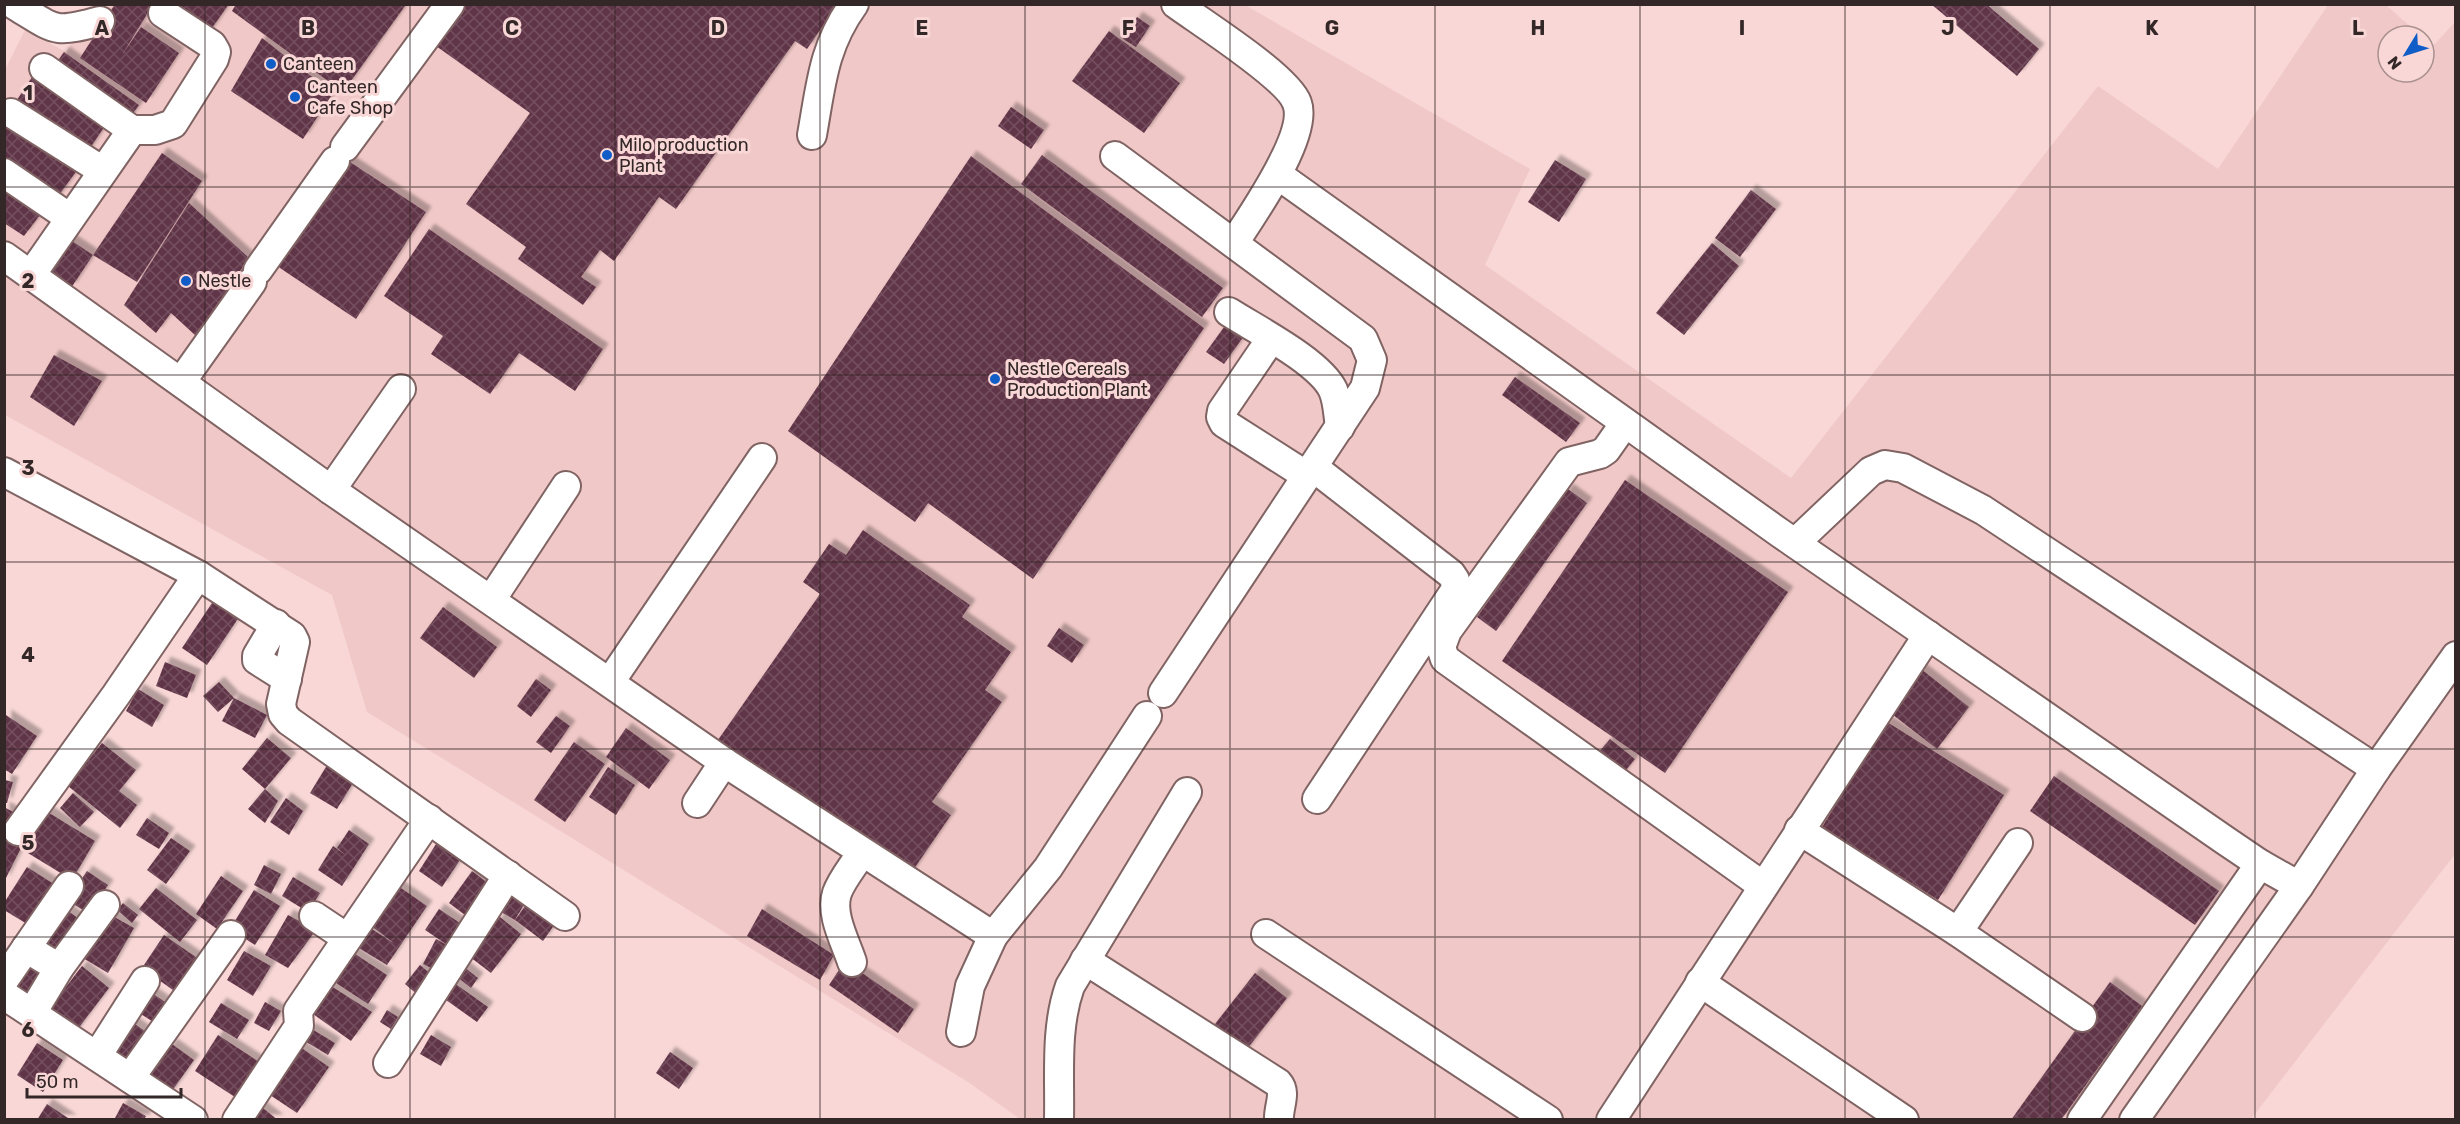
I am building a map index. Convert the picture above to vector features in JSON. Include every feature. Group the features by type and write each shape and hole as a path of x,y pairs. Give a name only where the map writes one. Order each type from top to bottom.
{"street":[{"path":"181,382 340,154 450,4"},
{"path":"812,135 825,58 840,24 854,4"},
{"path":"1176,4 1282,81 1297,102 1299,116 1278,175 1234,243"},
{"path":"15,5 55,29 74,28 100,21"},
{"path":"44,68 132,130 155,130 173,124 216,52 213,45 163,13"},
{"path":"11,113 103,171"},
{"path":"31,275 132,130"},
{"path":"961,1032 970,986 993,936 1048,868 1340,427 1365,388 1372,360 1364,339 1114,156"},
{"path":"4,173 70,218"},
{"path":"1278,175 1625,423 1928,635 2260,864 2299,886"},
{"path":"4,256 331,490 724,762 993,936"},
{"path":"1229,312 1301,358 1325,378 1334,391 1340,427"},
{"path":"1271,339 1222,411 1221,417 1224,423 1310,472 1451,574 1455,580 1456,589 1317,799"},
{"path":"331,490 401,389"},
{"path":"1625,423 1606,450 1600,454 1569,462 1447,631 1441,646 1445,658 1762,886"},
{"path":"610,682 762,458"},
{"path":"1796,543 1871,471 1886,465 1903,468 1983,510 2376,769"},
{"path":"4,472 198,575 292,636 295,642 281,704 283,714 288,721 565,916"},
{"path":"491,600 566,486"},
{"path":"18,831 116,695 198,575"},
{"path":"1611,1119 1928,635"},
{"path":"2134,1119 2299,886 2376,769 2456,656"},
{"path":"697,803 724,762"},
{"path":"1059,1119 1061,1025 1063,1005 1070,986 1187,792"},
{"path":"237,1119 299,1026 298,1011 429,819"},
{"path":"1799,830 1958,932 2082,1017"},
{"path":"1958,932 2018,843"},
{"path":"852,962 836,915 835,905 837,892 862,852"},
{"path":"2082,1119 2260,864"},
{"path":"388,1063 507,875"},
{"path":"4,980 69,886"},
{"path":"32,1013 59,968 105,905"},
{"path":"314,916 347,938"},
{"path":"1266,934 1548,1119"},
{"path":"130,1078 231,935"},
{"path":"26,948 59,968"},
{"path":"1085,960 1278,1083 1283,1089 1278,1109 1279,1119"},
{"path":"97,1056 145,981"},
{"path":"1700,982 1904,1119"},
{"path":"4,994 193,1119"}],"shaded area":[{"path":"97,5 1245,5 1530,169 1485,265 1791,478 2098,86 2218,169 2328,5 2386,5 2407,24 2376,24 2376,84 2436,84 2436,43 2455,22 2455,854 2251,1119 1020,1119 968,1082 367,712 332,595 5,415 5,70 25,30 66,52"}],"building":[{"path":"115,4 152,6 122,55 141,27 179,53 146,103 80,58"},
{"path":"159,4 229,4 205,38"},
{"path":"236,4 403,4 405,6 343,92 232,11"},
{"name":"Milo production Plant","path":"466,4 838,4 807,49 795,41 676,209 659,197 614,261 600,250 581,277 596,287 583,305 518,259 526,247 466,204 530,113 436,46"},
{"path":"1931,4 1986,4 2039,49 2017,76"},
{"path":"1137,17 1150,26 1136,47 1123,39"},
{"path":"1109,31 1180,83 1144,133 1072,81"},
{"name":"Canteen","path":"262,38 333,93 303,139 231,91"},
{"path":"64,52 139,105 127,122 52,69"},
{"path":"36,71 109,120 86,154 13,106"},
{"path":"1011,107 1044,130 1031,149 998,126"},
{"path":"4,125 78,169 54,202 4,166"},
{"path":"162,153 202,181 137,282 93,255"},
{"path":"1042,155 1223,288 1202,317 1021,184"},
{"name":"Nestle Cereals Production Plant","path":"971,156 1204,328 1033,579 928,503 915,522 788,431"},
{"path":"344,158 426,212 356,319 274,264"},
{"path":"1555,160 1586,179 1559,222 1528,202"},
{"path":"4,190 40,215 24,236 4,223"},
{"path":"1751,190 1776,209 1740,257 1715,238"},
{"name":"Nestle","path":"189,203 249,258 196,336 171,313 156,333 124,305"},
{"path":"429,229 603,349 575,391 519,353 490,394 431,354 443,336 384,296"},
{"path":"66,237 93,255 71,288 44,270"},
{"path":"1712,243 1739,266 1684,335 1656,313"},
{"path":"1227,323 1244,336 1224,364 1206,352"},
{"path":"54,355 102,381 74,426 30,397"},
{"path":"1515,377 1580,423 1566,442 1502,395"},
{"path":"1625,480 1788,592 1665,773 1502,661"},
{"path":"1568,489 1587,503 1496,631 1477,617"},
{"path":"863,530 970,605 962,617 1011,652 985,690 1002,702 932,802 951,815 909,876 711,750 820,594 803,582 829,544 846,555"},
{"path":"216,597 241,614 207,665 182,648"},
{"path":"443,607 497,647 474,678 420,638"},
{"path":"1059,628 1084,645 1072,663 1047,646"},
{"path":"165,662 196,675 187,698 156,686"},
{"path":"1921,669 1969,707 1937,749 1888,711"},
{"path":"536,679 551,690 531,717 517,706"},
{"path":"219,682 234,698 218,712 203,696"},
{"path":"138,689 164,705 152,727 126,711"},
{"path":"234,698 267,715 255,738 222,721"},
{"path":"6,715 37,736 12,774 4,769"},
{"path":"556,716 570,726 551,753 536,742"},
{"path":"1887,722 2004,795 1938,900 1822,827"},
{"path":"626,728 670,760 649,789 606,757"},
{"path":"267,738 291,758 265,789 242,769"},
{"path":"1610,739 1635,759 1618,780 1593,759"},
{"path":"574,742 605,764 565,822 534,800"},
{"path":"102,743 136,770 119,791 137,805 120,828 68,786"},
{"path":"329,762 356,778 337,809 310,793"},
{"path":"608,767 635,785 616,815 589,797"},
{"path":"2054,776 2219,891 2195,925 2030,811"},
{"path":"5,780 13,782 7,803 5,803"},
{"path":"265,789 278,801 265,823 248,809"},
{"path":"73,793 94,812 80,827 60,808"},
{"path":"286,798 303,811 289,835 270,822"},
{"path":"4,807 19,815 4,828"},
{"path":"46,811 95,841 72,880 23,850"},
{"path":"147,818 169,833 159,849 136,835"},
{"path":"349,830 369,844 342,886 318,870 333,846 347,856 337,848"},
{"path":"4,837 21,848 4,882"},
{"path":"171,838 190,851 166,884 147,870"},
{"path":"438,841 462,857 442,887 419,871"},
{"path":"264,865 281,874 271,894 254,885"},
{"path":"27,867 57,886 32,927 4,910 4,903"},
{"path":"87,871 108,885 89,914 67,900"},
{"path":"472,871 492,886 469,918 449,903"},
{"path":"221,876 243,891 217,929 196,914"},
{"path":"293,877 320,893 308,912 282,896"},
{"path":"509,882 530,894 515,920 494,908"},
{"path":"398,886 427,906 387,965 352,944 364,924 395,944 370,925"},
{"path":"156,888 197,920 180,942 139,909"},
{"path":"254,890 280,906 255,945 230,929"},
{"path":"529,901 557,921 543,941 515,920"},
{"path":"123,903 138,915 132,923 117,910"},
{"path":"60,905 86,924 61,960 34,942"},
{"path":"439,909 463,925 449,946 425,930"},
{"path":"762,909 834,955 820,980 747,936"},
{"path":"109,914 134,928 108,973 83,958"},
{"path":"288,915 316,930 288,968 265,955"},
{"path":"500,917 521,934 491,973 470,957"},
{"path":"164,935 203,962 180,995 142,968"},
{"path":"436,939 449,946 437,971 423,964"},
{"path":"346,948 387,975 368,1004 327,977"},
{"path":"244,951 271,966 253,996 227,980"},
{"path":"25,957 51,974 33,1002 7,985"},
{"path":"845,961 914,1009 898,1033 829,985"},
{"path":"459,963 478,978 471,988 452,973"},
{"path":"420,965 433,976 418,995 405,984"},
{"path":"82,966 109,988 74,1034 46,1013"},
{"path":"1255,973 1287,998 1240,1058 1208,1033"},
{"path":"450,980 488,1007 477,1022 439,995"},
{"path":"2110,982 2142,1006 2061,1120 2011,1120"},
{"path":"331,986 372,1012 351,1041 313,1014"},
{"path":"149,991 168,1004 155,1023 136,1011"},
{"path":"265,1002 281,1011 269,1031 254,1023"},
{"path":"221,1003 249,1020 237,1039 209,1022"},
{"path":"387,1010 398,1017 391,1029 380,1022"},
{"path":"131,1021 150,1035 124,1071 105,1057"},
{"path":"310,1028 335,1043 328,1055 303,1040"},
{"path":"218,1035 264,1065 241,1101 195,1071"},
{"path":"431,1035 451,1047 441,1066 420,1054"},
{"path":"37,1043 63,1060 43,1092 17,1075"},
{"path":"172,1044 194,1060 169,1095 147,1078"},
{"path":"296,1044 329,1067 297,1113 264,1091"},
{"path":"670,1052 693,1068 679,1089 656,1073"},
{"path":"123,1103 146,1116 144,1120 114,1120"},
{"path":"47,1104 71,1120 37,1120"},
{"path":"259,1105 278,1120 248,1120"}],"place":[{"name":"Canteen","path":"271,64"},
{"name":"Canteen Cafe Shop","path":"295,97"},
{"name":"Milo production Plant","path":"607,155"},
{"name":"Nestle","path":"186,281"},
{"name":"Nestle Cereals Production Plant","path":"995,379"}]}
